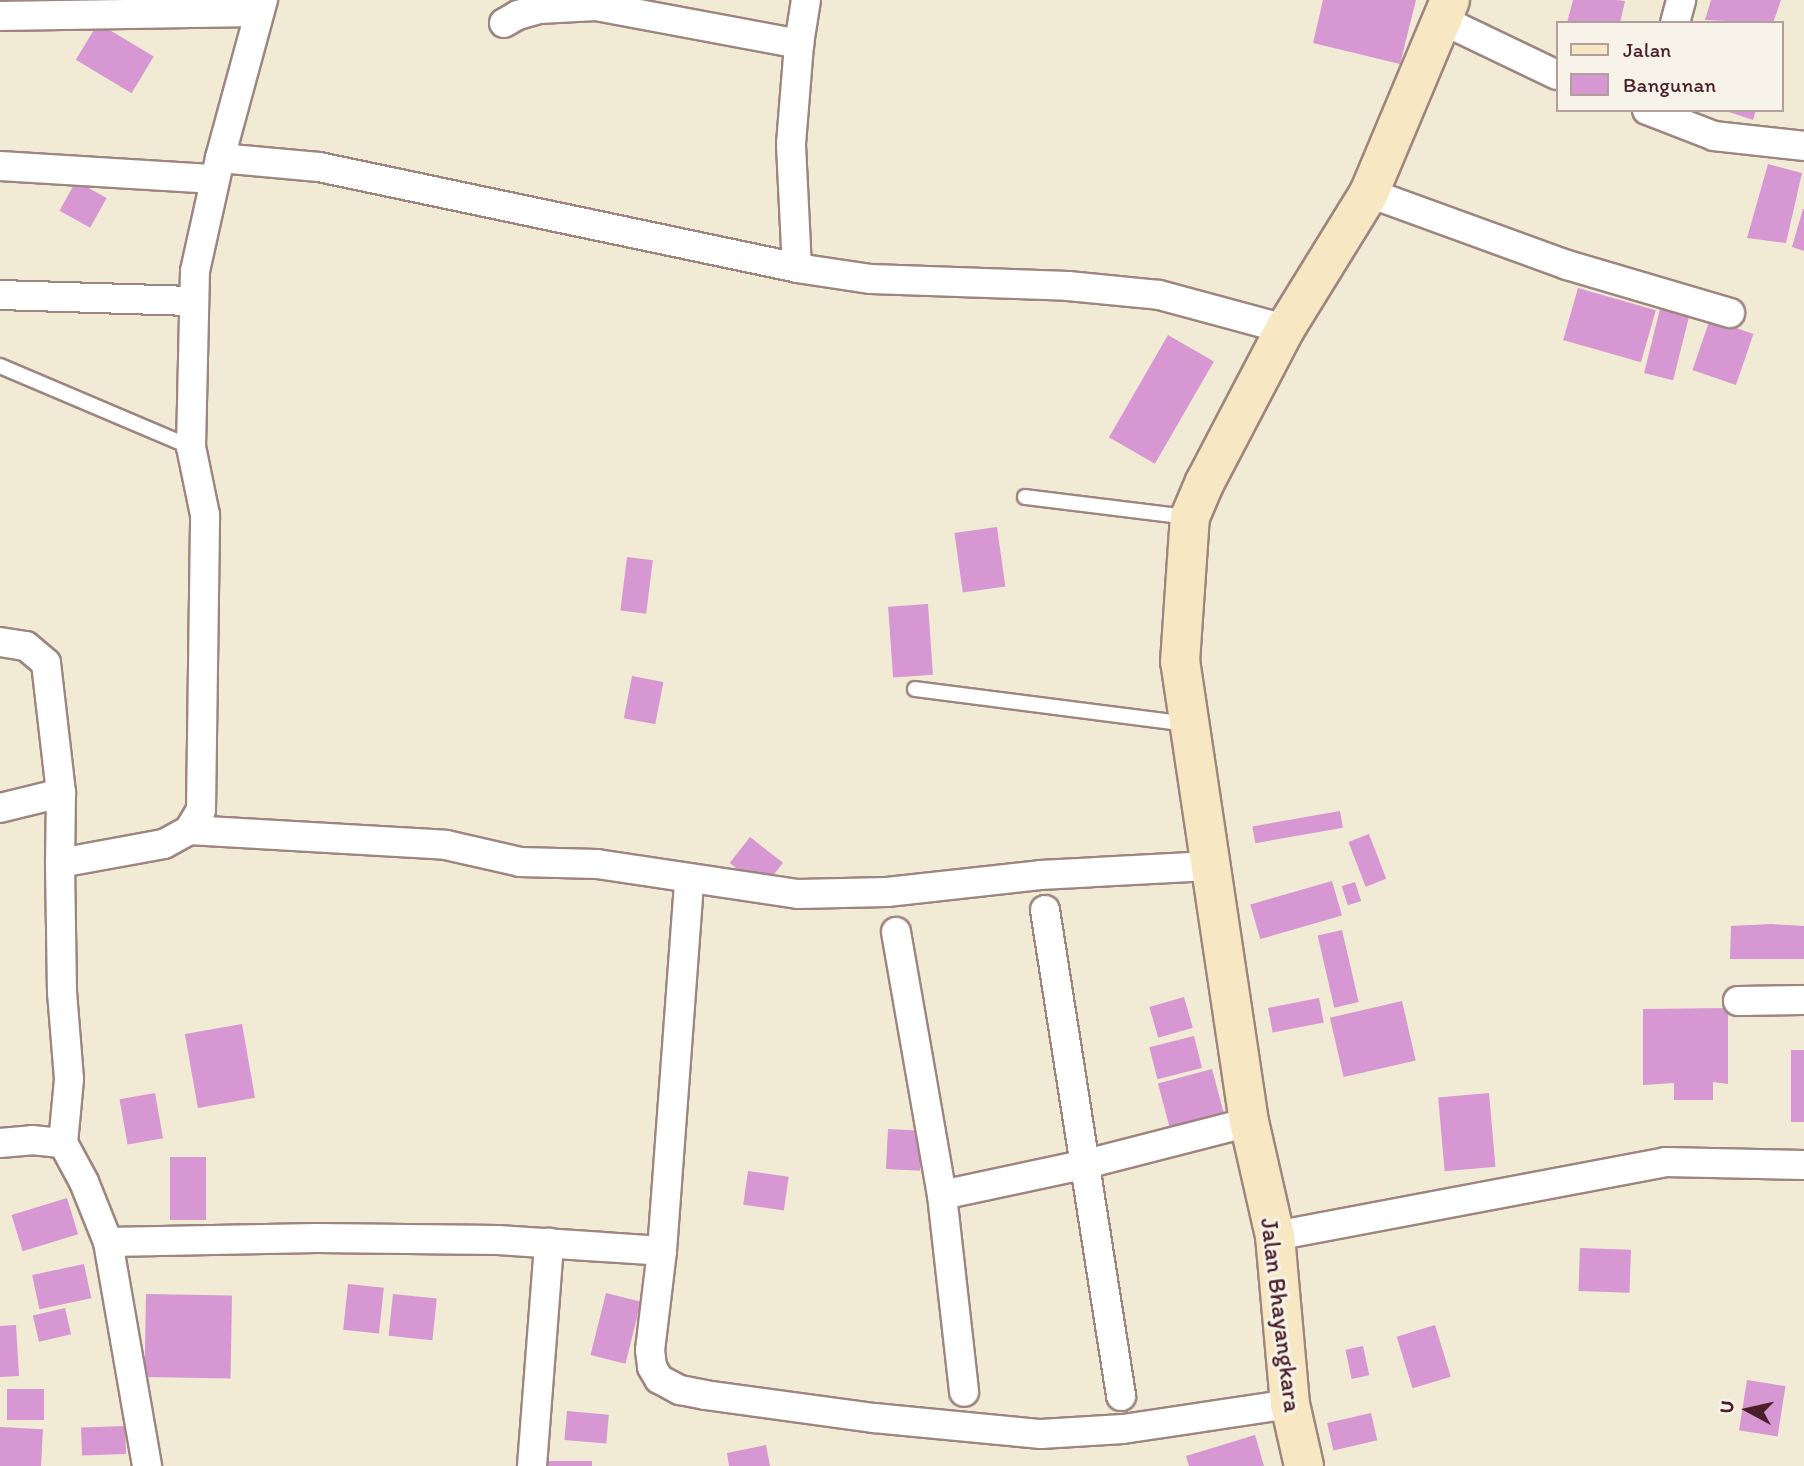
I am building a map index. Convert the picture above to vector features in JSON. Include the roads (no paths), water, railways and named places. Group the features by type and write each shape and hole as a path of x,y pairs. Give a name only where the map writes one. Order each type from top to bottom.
{"street":[{"path":"797,268 791,144 799,44 806,0"},
{"path":"1676,21 1681,0"},
{"path":"0,16 261,6 218,169 195,271 191,447 205,515 201,810 189,830 164,844 60,863"},
{"path":"504,23 518,15 539,9 596,6 799,44"},
{"path":"1446,10 1556,74"},
{"name":"Jalan Bhayangkara","path":"1304,1466 1290,1404 1275,1236 1249,1122 1180,662 1190,517 1205,482 1285,329 1368,193 1446,10"},
{"path":"1654,112 1714,136 1804,146"},
{"path":"0,166 218,169 319,167 464,200 797,268 871,279 1056,285 1158,295 1285,329"},
{"path":"1368,193 1567,264 1730,313"},
{"path":"0,295 194,301"},
{"path":"0,642 26,646 46,663 61,793 61,966 69,1079 63,1143 85,1182 108,1242 146,1466"},
{"path":"0,808 61,793"},
{"path":"189,830 446,845 520,862 597,864 797,894 887,892 1040,875 1210,866"},
{"path":"690,879 662,1251 650,1350 652,1367 659,1379 680,1390 874,1418 1041,1434 1123,1429 1290,1404"},
{"path":"1045,910 1121,1396"},
{"path":"896,932 942,1195 964,1392"},
{"path":"1738,1001 1804,1000"},
{"path":"942,1195 1086,1164 1249,1122"},
{"path":"0,1143 32,1140 63,1143"},
{"path":"1275,1236 1665,1162 1804,1165"},
{"path":"108,1242 331,1238 498,1240 662,1251"},
{"path":"532,1466 549,1243"}],"lane":[{"path":"0,366 191,447"},
{"path":"1026,497 1190,517"},
{"path":"915,689 1189,724"}]}
